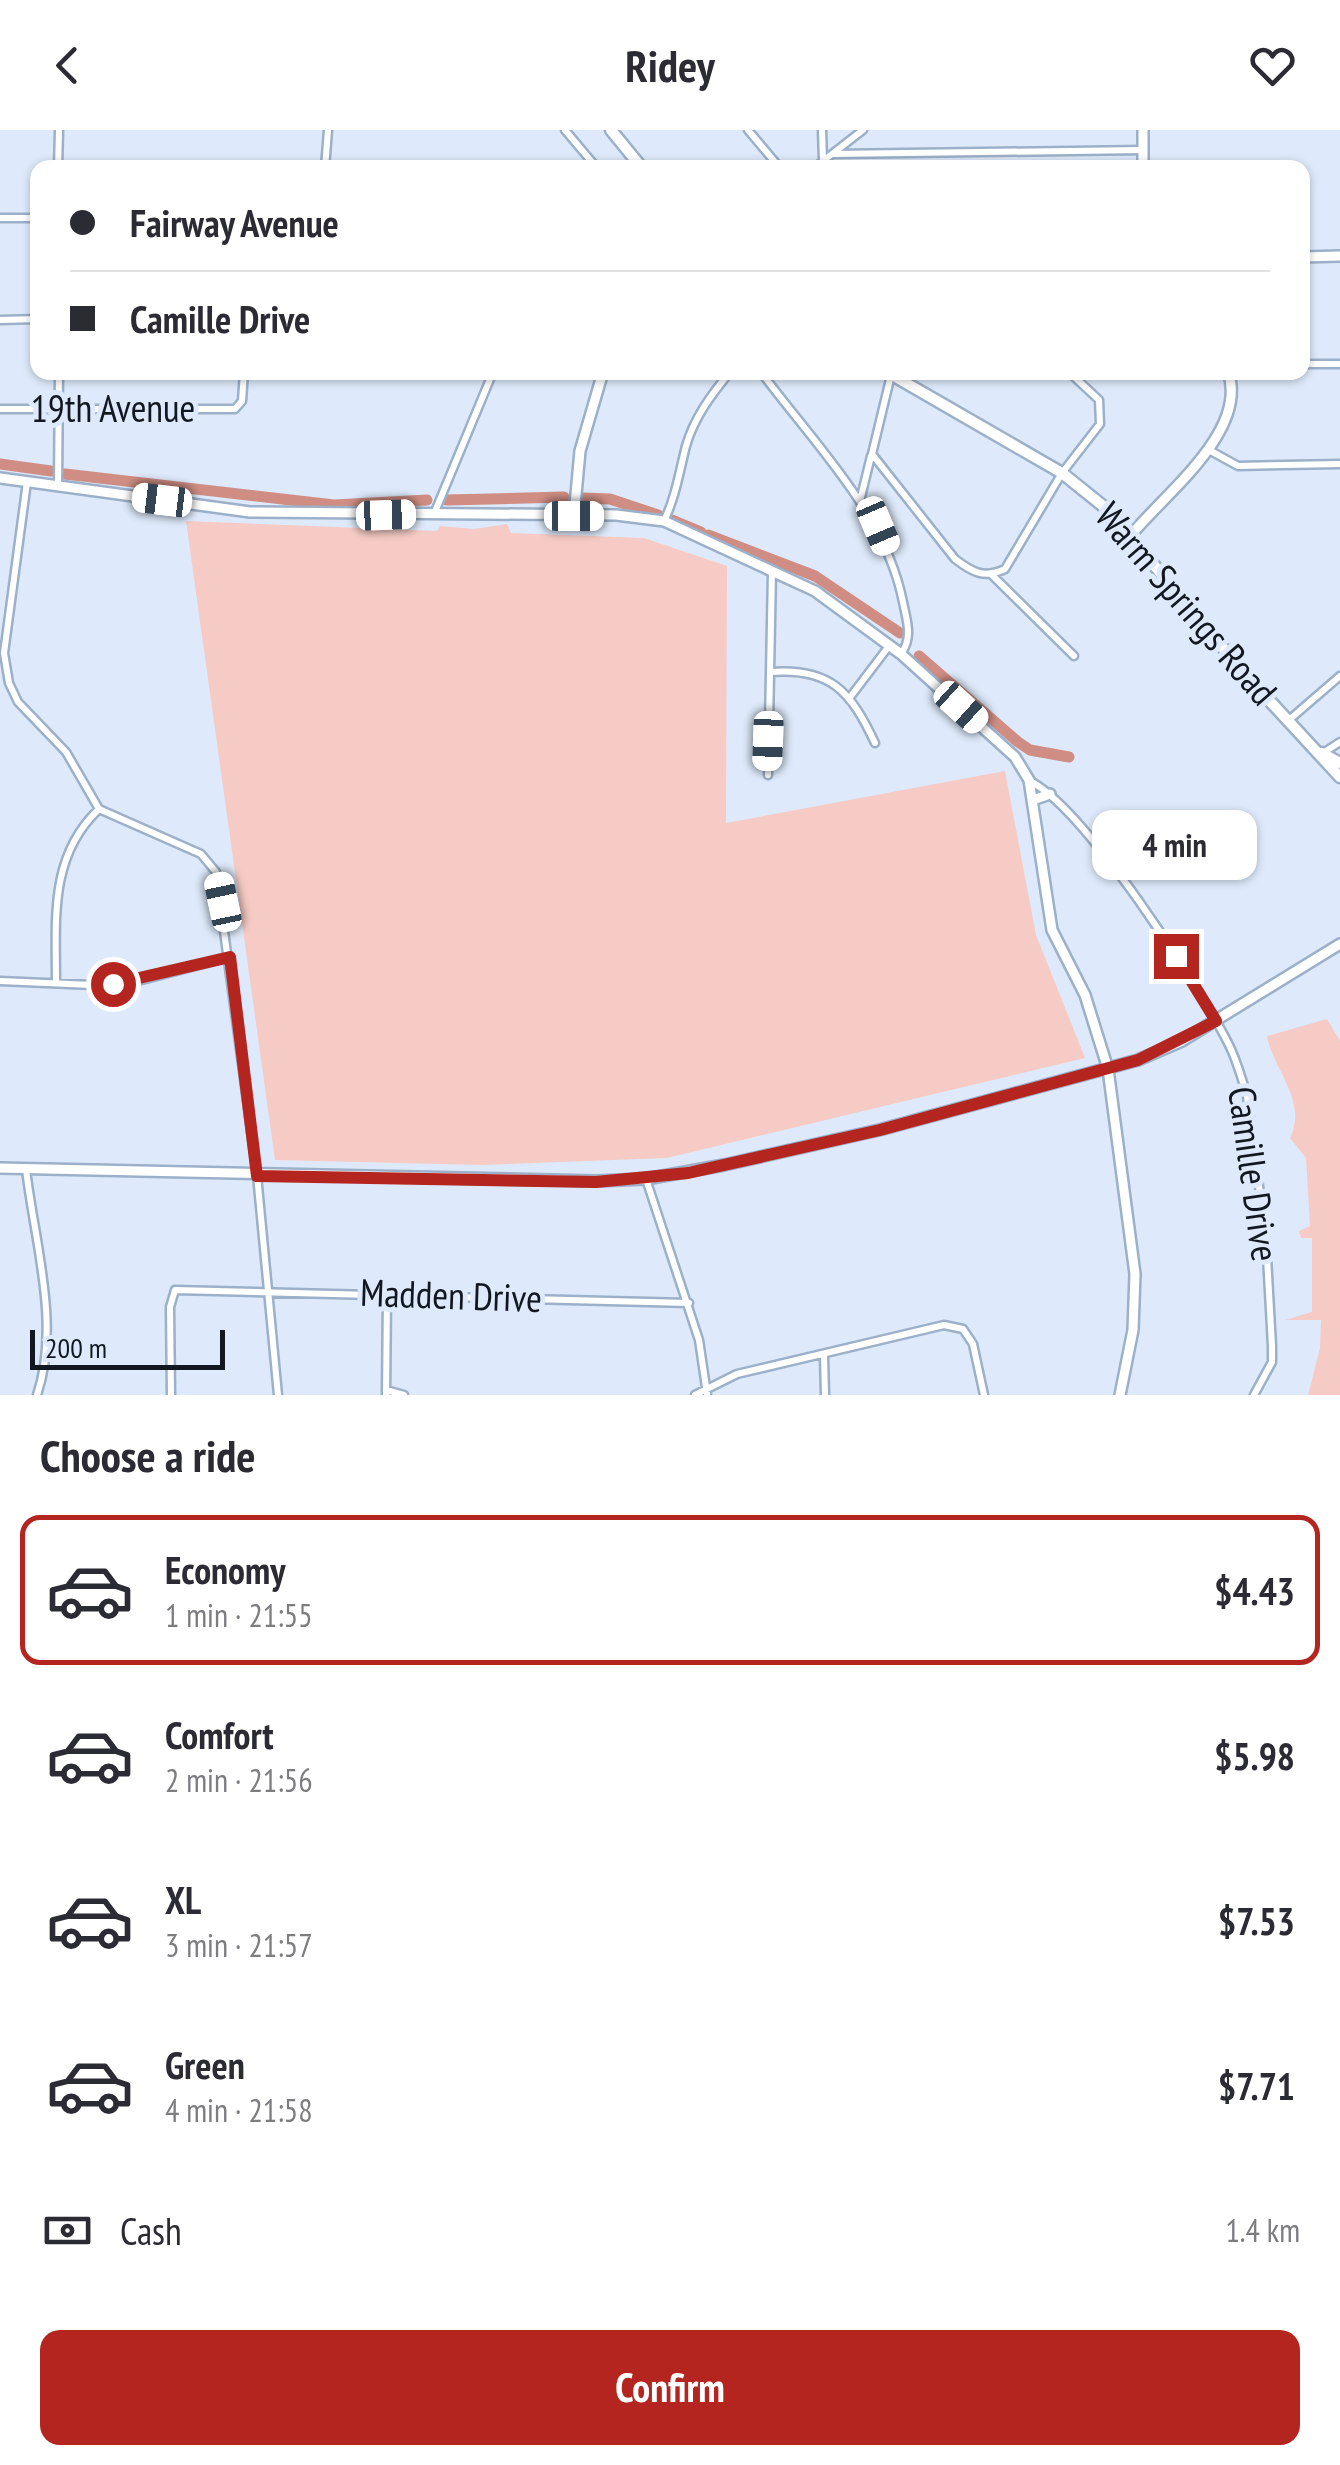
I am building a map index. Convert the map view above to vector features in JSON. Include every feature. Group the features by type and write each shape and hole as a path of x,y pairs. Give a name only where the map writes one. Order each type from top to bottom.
{"main road":[{"path":"611,130 635,160"},
{"name":"Warm Springs Road","path":"899,380 1062,473 1132,534 1182,601 1288,721 1322,753 1340,762"},
{"name":"Warm Springs Road","path":"1322,753 1323,761 1340,777"}],"street":[{"path":"58,160 59,130"},
{"path":"326,160 328,130"},
{"path":"565,130 590,160"},
{"path":"748,130 773,160"},
{"path":"822,130 823,160"},
{"path":"825,160 864,130"},
{"path":"1143,160 1144,130"},
{"path":"834,154 1144,150"},
{"path":"0,218 30,218"},
{"path":"1310,257 1340,256"},
{"path":"0,320 30,320"},
{"path":"1310,364 1340,364"},
{"path":"58,486 59,380"},
{"name":"19th Avenue","path":"0,409 235,409 242,401 243,380"},
{"path":"434,514 491,380"},
{"path":"574,516 580,451 598,380"},
{"path":"664,521 678,492 686,446 697,419 724,380"},
{"path":"767,380 878,526 896,570 910,635 901,654"},
{"path":"860,501 888,380"},
{"path":"872,454 955,558 972,572 992,575 1005,569 1062,473 1100,424 1102,412 1080,380"},
{"path":"1132,534 1208,450 1228,422 1232,398 1229,380"},
{"path":"1208,450 1238,466 1340,464"},
{"path":"0,478 250,512 574,516 664,521 815,590 901,654 1015,757 1029,780 1052,930 1084,995 1108,1069 1135,1274 1133,1330 1120,1395"},
{"path":"27,482 7,623 5,668 18,702 66,752 99,810 201,854 216,872 257,1176 278,1395"},
{"path":"768,775 772,571"},
{"path":"992,575 1074,656"},
{"path":"850,696 889,646"},
{"path":"770,672 787,671 826,679 850,696 875,743"},
{"path":"1288,721 1340,676"},
{"path":"1322,753 1340,742"},
{"name":"Camille Drive","path":"1029,780 1050,794 1150,918 1230,1046 1248,1096 1266,1239 1272,1362 1254,1395"},
{"path":"1032,800 1050,794"},
{"path":"56,983 56,908 63,860 76,834 99,810"},
{"path":"0,1168 257,1176 646,1179 880,1130 1158,1053 1340,944"},
{"path":"0,981 134,982 230,957"},
{"path":"26,1169 46,1326 43,1377 37,1395"},
{"path":"646,1179 689,1303 706,1393"},
{"name":"Madden Drive","path":"171,1395 170,1306 175,1290 689,1303"},
{"path":"386,1295 386,1392 404,1395"},
{"path":"696,1395 737,1374 944,1324 963,1329 973,1344 984,1395"},
{"path":"824,1355 825,1395"}],"shaded area":[{"path":"186,521 437,531 440,526 474,529 507,524 511,533 644,538 727,566 726,823 1005,771 1036,935 1085,1058 667,1158 482,1165 275,1160"},
{"path":"1327,1019 1340,1041 1340,1395 1308,1395 1320,1348 1321,1320 1285,1320 1312,1312 1312,1238 1301,1238 1299,1231 1310,1226 1306,1158 1290,1138 1295,1112 1267,1036"}],"waterway":[{"path":"0,464 51,471"},
{"path":"65,474 334,505 427,500"},
{"path":"447,500 564,497"},
{"path":"582,498 610,499 658,515"},
{"path":"672,520 701,532"},
{"path":"708,535 815,576 900,633"},
{"path":"919,656 1018,742 1030,750 1069,757"}],"route":[{"path":"113,984 170,974 230,957 257,1176 596,1182 688,1173 880,1130 1150,1056 1216,1021 1176,956"}]}
